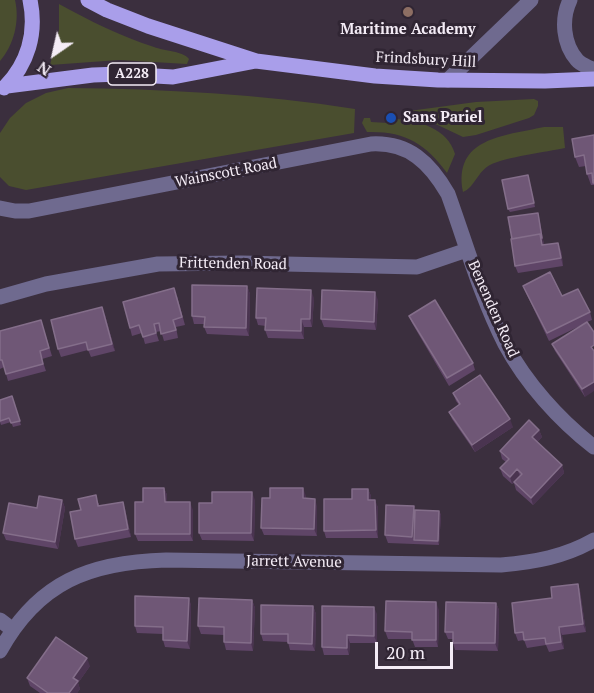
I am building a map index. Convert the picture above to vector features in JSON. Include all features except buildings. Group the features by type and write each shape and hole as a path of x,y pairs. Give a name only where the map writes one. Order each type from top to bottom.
{"main road":[{"name":"A228","path":"3,89 22,66 31,42 33,17 30,0"},
{"name":"Frindsbury Hill","path":"88,0 148,26 256,61 375,76 448,80 594,79"},
{"name":"Frindsbury Hill","path":"3,89 93,75 173,77 200,74 256,61"}],"street":[{"path":"448,80 531,0"},
{"path":"570,0 565,10 566,40 578,62 594,70"},
{"name":"Wainscott Road","path":"0,208 29,211 370,144 390,145 416,155 429,166 440,181"},
{"name":"Benenden Road","path":"440,181 448,194 496,324 517,364 546,402 594,447"},
{"name":"Frittenden Road","path":"0,297 46,284 158,264 242,263 417,267 467,250"},
{"name":"Jarrett Avenue","path":"0,651 13,630 35,605 60,586 87,572 125,562 166,560 501,565 555,558 594,540"},
{"path":"0,620 13,630"}],"green space":[{"path":"0,0 15,0 17,16 15,32 9,48 0,61"},
{"path":"59,4 129,38 182,54 189,59 187,64 119,60 50,65 59,30"},
{"path":"68,88 212,93 355,109 354,133 26,190 9,186 0,177 0,133 10,118 26,103 46,93"},
{"path":"534,99 538,101 538,106 534,115 529,118 463,137 409,114 409,111 476,102"},
{"path":"364,118 370,118 371,122 388,123 389,119 408,120 437,131 445,137 455,154 447,173 431,154 413,141 392,134 367,132 362,123"},
{"path":"544,127 563,127 565,148 516,157 490,165 463,192 462,174 466,160 473,150 498,137"}],"place":[{"name":"Maritime Academy","path":"408,12"},
{"name":"Sans Pariel","path":"391,118"}]}
